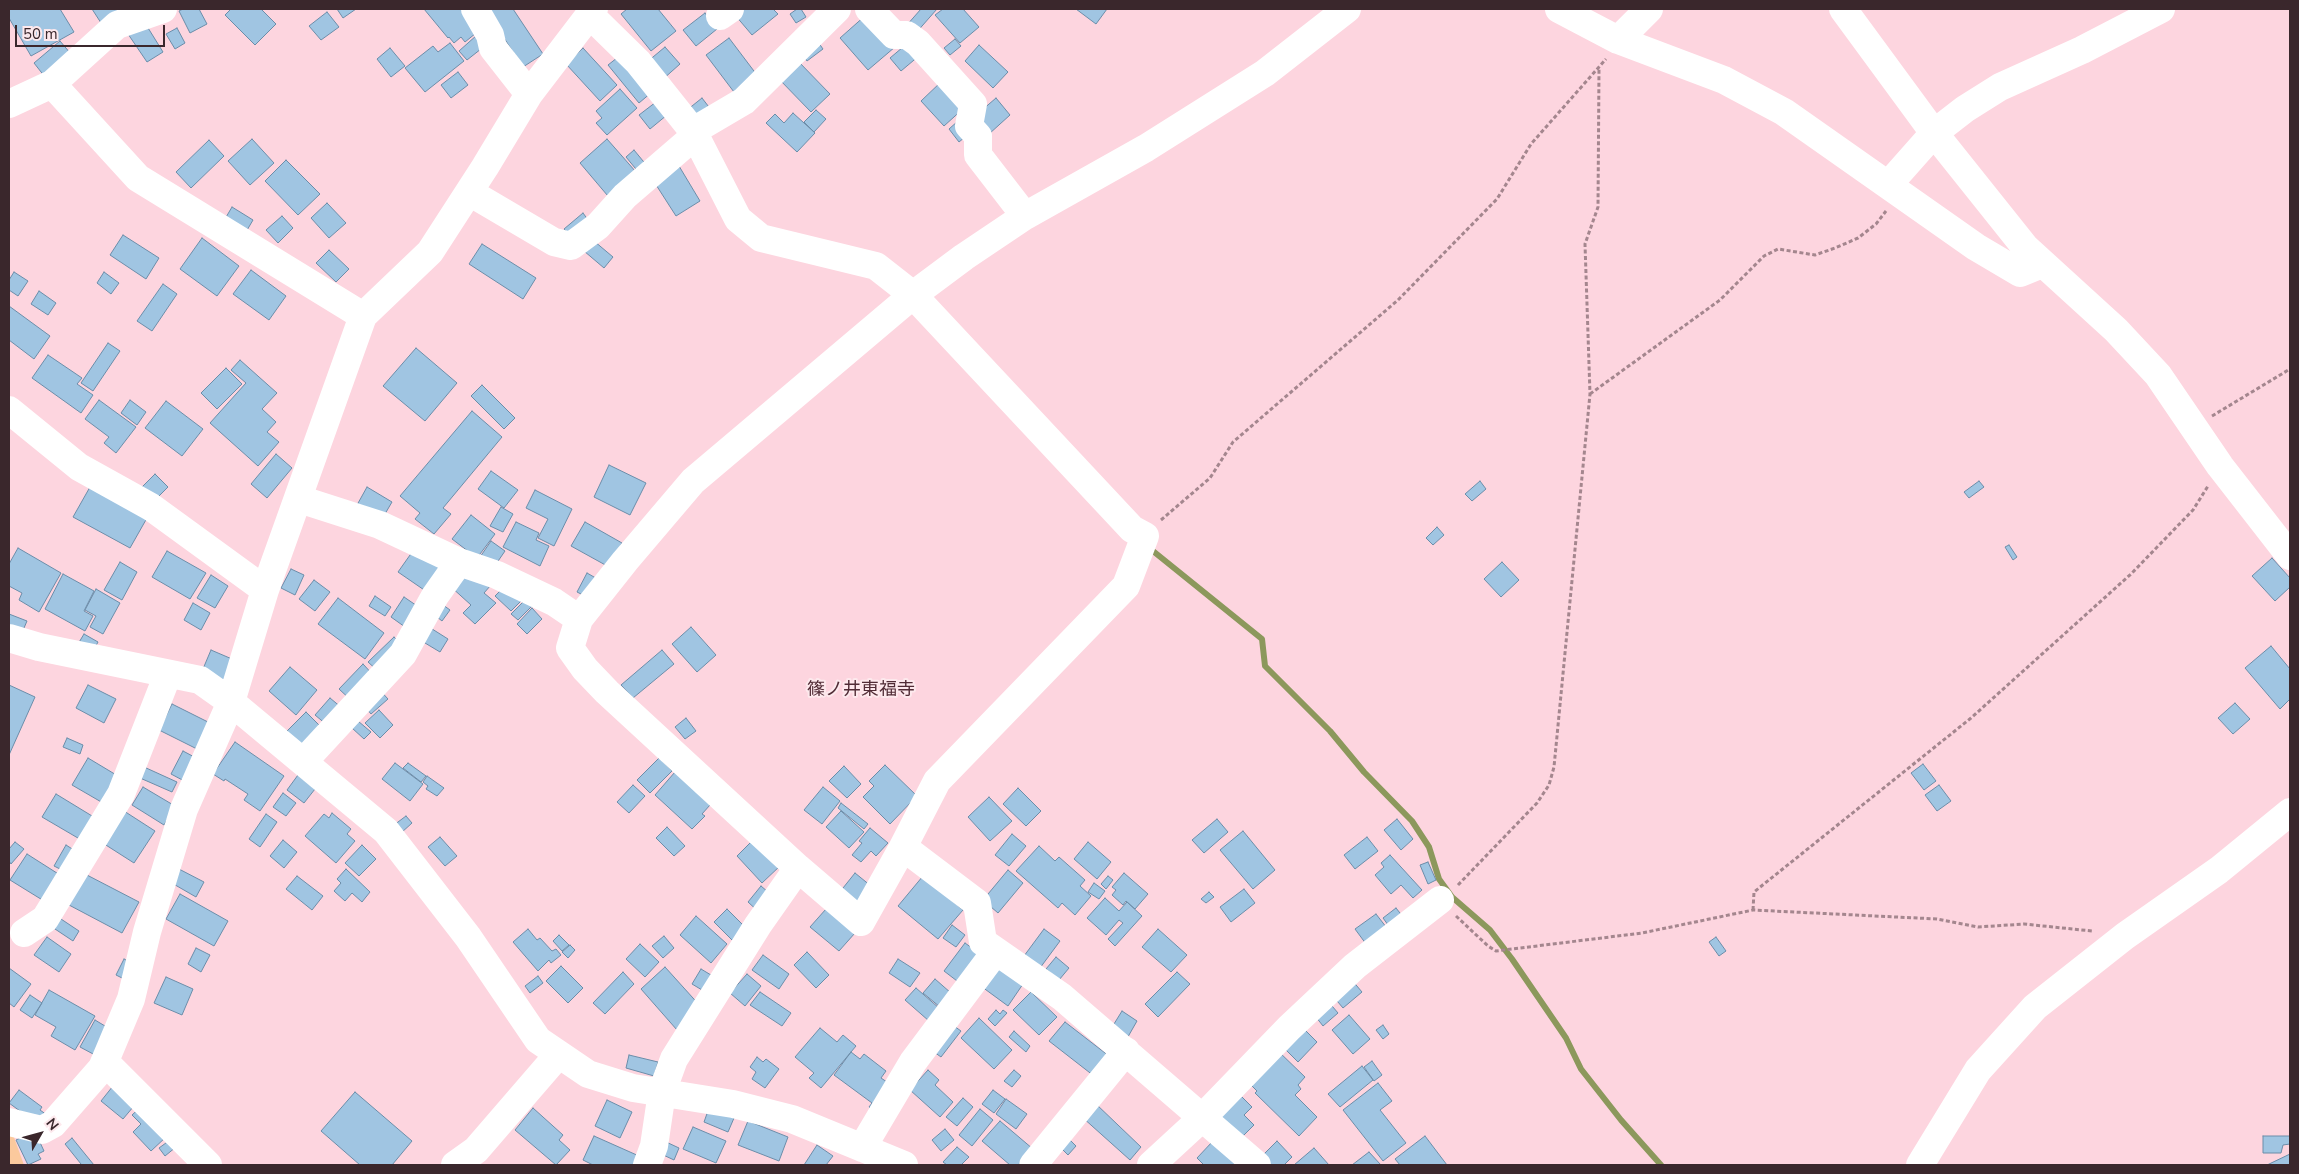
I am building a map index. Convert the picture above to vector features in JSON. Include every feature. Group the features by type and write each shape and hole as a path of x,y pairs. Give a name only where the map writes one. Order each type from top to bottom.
{"street":[{"path":"9,104 52,84 117,25 163,9"},
{"path":"476,9 490,35 492,48 529,94"},
{"path":"469,192 554,242 571,246 598,226 625,196 690,140 693,131 744,101 837,9"},
{"path":"869,9 894,35 907,35 918,43 973,104 969,126 978,136 978,156 1025,216"},
{"path":"9,1122 42,1130 53,1124 102,1068 105,1062 131,999 147,932 184,810 231,702 265,590 363,316 430,252 529,94 592,12 638,62 693,131 738,219 761,238 876,266 913,295 1132,530 1145,536 1126,586 937,781 861,922 798,868 607,692 585,669 570,648 579,620 625,560 694,481 913,295 964,257 1025,216 1146,148 1265,73 1347,9"},
{"path":"1559,9 1618,40 1724,80 1784,112 1976,246 2020,273 2042,264"},
{"path":"1618,40 1649,9"},
{"path":"1843,9 1934,133 2025,247 2116,330 2158,375 2220,466 2290,556"},
{"path":"1888,185 1934,133 1965,109 2000,87 2082,50 2161,9"},
{"path":"52,84 138,178 363,316"},
{"path":"9,410 79,467 151,507 265,590"},
{"path":"299,499 380,525 459,562 497,576 554,602 579,620"},
{"path":"304,761 403,654 435,596 459,562"},
{"path":"9,638 39,647 200,680 231,702 386,831 468,937 538,1040 588,1074 633,1088 733,1104 792,1119 904,1165"},
{"path":"24,933 45,919 121,794 168,674"},
{"path":"1920,1165 1978,1070 2035,1007 2125,936 2219,870 2290,812"},
{"path":"903,847 977,903 983,942 1062,997 1257,1165"},
{"path":"647,1165 654,1146 662,1092 674,1059 758,925 798,868"},
{"path":"1151,1165 1202,1118 1288,1028 1355,966 1448,894"},
{"path":"862,1148 912,1062 996,951"},
{"path":"1033,1165 1126,1051"},
{"path":"456,1165 476,1150 558,1055"},
{"path":"105,1062 208,1165"}],"path":[{"path":"1145,536 1210,478 1233,442 1398,300 1497,199 1531,144 1599,68 1618,40"},
{"path":"1599,68 1598,207 1585,244 1590,394 1554,767 1549,785 1537,803 1448,894 1488,946 1496,951 1642,933 1754,910 1937,919 1978,927 2024,924 2125,936"},
{"path":"1590,394 1720,300 1764,256 1778,249 1815,255 1858,238 1876,224 1885,212 1888,185"},
{"path":"2194,426 2290,369"},
{"path":"1754,910 1754,892 1971,718 2130,574 2193,510 2220,466"}],"shaded area":[{"path":"9,1128 11,1129 24,1165 9,1165"}],"building":[{"path":"9,9 60,9 74,32 31,56 9,18"},
{"path":"92,9 128,9 103,26"},
{"path":"183,9 199,9 207,24 190,33 179,11"},
{"path":"231,9 261,9 276,24 255,45 225,15"},
{"path":"337,9 356,9 343,18"},
{"path":"424,9 465,9 481,29 465,42 461,37 454,43"},
{"path":"485,9 513,9 543,54 523,67"},
{"path":"627,9 658,9 676,31 651,51 621,14"},
{"path":"743,9 773,9 778,14 752,35 735,15"},
{"path":"797,9 801,9 806,17 796,23 790,14"},
{"path":"921,9 937,9 915,34 906,26"},
{"path":"943,9 963,9 979,27 960,43 935,15"},
{"path":"1076,9 1107,9 1096,24"},
{"path":"327,12 339,27 321,40 309,26"},
{"path":"705,13 717,29 696,46 683,30"},
{"path":"866,15 895,47 868,70 840,38"},
{"path":"145,23 163,52 147,62 128,34"},
{"path":"177,28 185,43 175,49 166,34"},
{"path":"477,35 486,45 467,60 459,51"},
{"path":"729,38 760,79 737,96 706,55"},
{"path":"816,39 823,49 807,61 800,51"},
{"path":"955,39 961,46 950,55 944,48"},
{"path":"60,41 71,54 45,77 34,63"},
{"path":"909,42 920,55 901,71 890,58"},
{"path":"450,43 464,61 425,92 405,68 433,46 438,52"},
{"path":"979,45 1008,72 993,88 965,61"},
{"path":"665,47 680,64 662,80 647,62"},
{"path":"390,48 405,66 391,77 377,59"},
{"path":"583,48 617,85 600,101 566,64"},
{"path":"622,54 652,92 639,103 608,65"},
{"path":"797,60 830,94 811,112 778,78"},
{"path":"458,72 468,85 451,98 441,85"},
{"path":"942,81 965,107 944,126 921,101"},
{"path":"620,89 637,108 607,135 596,123 602,118 596,111"},
{"path":"702,98 712,111 697,122 687,110"},
{"path":"996,98 1010,115 989,134 974,117"},
{"path":"656,102 667,115 650,129 639,115"},
{"path":"816,110 826,119 814,132 804,122"},
{"path":"793,113 815,133 797,152 766,123 775,114 784,123"},
{"path":"958,121 970,133 959,142 949,129"},
{"path":"252,139 274,163 250,185 228,161"},
{"path":"607,139 636,172 613,202 580,163"},
{"path":"209,140 224,156 191,188 176,172"},
{"path":"634,150 648,167 640,174 626,157"},
{"path":"286,160 320,194 298,215 265,181"},
{"path":"676,161 700,201 676,216 651,177"},
{"path":"327,203 346,223 329,238 311,218"},
{"path":"232,207 253,220 243,237 222,224"},
{"path":"583,213 591,224 573,239 564,229"},
{"path":"282,216 293,228 278,243 266,230"},
{"path":"123,235 159,258 146,279 110,255"},
{"path":"202,238 239,266 217,296 180,269"},
{"path":"594,241 613,257 604,268 584,251"},
{"path":"482,244 536,278 523,299 469,264"},
{"path":"329,250 349,269 336,282 316,263"},
{"path":"251,270 286,296 269,320 233,294"},
{"path":"14,272 28,281 18,296 9,290 9,280"},
{"path":"104,272 119,283 111,294 97,283"},
{"path":"163,284 177,294 152,331 137,321"},
{"path":"39,291 56,303 48,315 31,304"},
{"path":"9,306 50,336 34,359 9,340"},
{"path":"108,343 120,351 93,391 81,383"},
{"path":"416,348 457,383 425,421 383,386"},
{"path":"48,355 82,378 77,384 93,395 81,413 32,378"},
{"path":"240,360 277,393 262,409 276,422 267,432 279,442 258,466 210,423 246,383 231,370"},
{"path":"226,368 242,384 217,409 201,393"},
{"path":"482,385 515,418 504,429 471,396"},
{"path":"99,400 136,427 116,453 104,443 109,437 85,419"},
{"path":"130,400 146,412 137,425 121,413"},
{"path":"166,401 203,429 182,456 145,428"},
{"path":"472,411 502,437 443,508 451,514 434,534 415,519 420,513 400,496"},
{"path":"276,454 292,468 267,498 251,484"},
{"path":"609,465 646,483 630,515 594,497"},
{"path":"491,471 518,490 504,508 478,489"},
{"path":"155,474 168,487 153,502 140,489"},
{"path":"1480,481 1486,489 1472,501 1465,494"},
{"path":"1979,481 1984,487 1969,498 1964,492"},
{"path":"90,487 147,518 130,548 73,517"},
{"path":"367,487 392,502 382,519 357,505"},
{"path":"535,490 572,509 554,546 538,538 548,519 526,508"},
{"path":"501,507 513,514 503,532 490,526"},
{"path":"471,515 495,534 477,558 452,539"},
{"path":"516,522 539,533 536,540 549,546 540,566 503,547"},
{"path":"585,522 622,543 609,567 571,546"},
{"path":"1437,527 1444,535 1433,545 1426,538"},
{"path":"491,541 505,551 494,567 480,557"},
{"path":"2009,545 2017,557 2013,560 2005,547"},
{"path":"18,548 61,573 39,612 19,600 22,593 9,586 9,564"},
{"path":"415,548 447,570 430,594 398,572"},
{"path":"167,551 206,573 190,599 152,577"},
{"path":"2272,558 2290,578 2290,587 2275,601 2252,576"},
{"path":"120,562 137,572 122,600 104,590"},
{"path":"1502,562 1519,580 1501,597 1484,579"},
{"path":"469,565 491,585 484,593 496,603 475,624 463,613 471,605 450,586"},
{"path":"291,569 304,575 295,595 281,588"},
{"path":"587,573 601,581 591,599 577,592"},
{"path":"63,574 94,591 84,611 93,616 85,631 45,609"},
{"path":"211,575 228,586 215,608 197,598"},
{"path":"314,580 330,592 315,611 299,599"},
{"path":"505,586 521,601 511,611 495,596"},
{"path":"96,589 120,603 103,634 90,627 96,616 85,610"},
{"path":"375,596 391,607 385,616 369,606"},
{"path":"404,597 426,612 412,632 391,617"},
{"path":"338,598 384,633 365,659 318,624"},
{"path":"526,599 533,605 518,620 511,614"},
{"path":"439,602 450,610 442,621 432,613"},
{"path":"193,603 210,613 201,630 184,620"},
{"path":"532,608 542,619 527,634 517,624"},
{"path":"9,614 27,621 21,635 9,630"},
{"path":"429,627 448,639 440,652 420,640"},
{"path":"691,627 716,655 697,672 672,644"},
{"path":"84,634 98,642 92,653 78,644"},
{"path":"394,637 404,647 379,672 368,662"},
{"path":"2271,646 2290,669 2290,699 2280,709 2245,668"},
{"path":"211,650 239,662 228,687 200,676"},
{"path":"662,650 674,664 633,698 621,685"},
{"path":"363,664 376,678 353,702 339,689"},
{"path":"290,667 317,690 296,715 269,691"},
{"path":"9,685 35,697 9,755"},
{"path":"88,685 116,699 104,723 76,708"},
{"path":"377,687 388,699 371,714 361,702"},
{"path":"330,698 342,708 327,725 315,715"},
{"path":"2235,703 2250,719 2233,734 2218,718"},
{"path":"172,704 214,725 201,751 159,730"},
{"path":"379,710 393,725 380,738 365,723"},
{"path":"306,712 326,732 307,751 287,731"},
{"path":"686,718 696,731 685,739 675,727"},
{"path":"358,721 371,732 364,739 352,728"},
{"path":"67,738 83,745 80,754 63,747"},
{"path":"235,742 284,776 260,811 244,800 248,794 225,779 224,781 213,774"},
{"path":"183,751 200,760 188,783 171,774"},
{"path":"88,758 118,776 103,803 72,785"},
{"path":"659,758 672,771 650,793 637,780"},
{"path":"395,763 423,784 410,801 382,779"},
{"path":"408,763 426,776 421,782 403,768"},
{"path":"1923,764 1936,781 1924,790 1911,773"},
{"path":"885,765 917,796 890,824 863,797 874,786 869,781"},
{"path":"844,766 861,784 847,798 829,781"},
{"path":"144,767 177,782 172,792 140,778"},
{"path":"675,772 710,805 702,814 705,816 692,829 655,795"},
{"path":"298,775 315,789 304,803 287,790"},
{"path":"427,776 444,788 437,796 426,789 428,786 423,782"},
{"path":"633,785 645,796 629,813 617,802"},
{"path":"1939,785 1951,801 1937,811 1925,795"},
{"path":"143,787 175,806 164,825 132,805"},
{"path":"823,787 840,801 822,824 804,810"},
{"path":"1018,788 1041,811 1026,826 1003,804"},
{"path":"283,793 296,803 286,816 273,807"},
{"path":"56,794 97,819 83,841 42,817"},
{"path":"989,797 1012,821 990,841 968,817"},
{"path":"841,803 868,824 864,829 838,808"},
{"path":"124,811 155,831 134,863 98,840"},
{"path":"841,811 864,832 849,848 826,827"},
{"path":"332,813 351,829 347,834 355,841 336,863 305,836 324,814 329,818"},
{"path":"266,814 277,822 260,847 249,839"},
{"path":"406,816 412,823 401,833 394,825"},
{"path":"1217,819 1228,832 1204,853 1192,840"},
{"path":"1397,819 1413,839 1401,850 1384,830"},
{"path":"667,827 685,846 674,856 656,838"},
{"path":"870,828 888,843 876,856 871,851 861,862 852,855 862,843 859,841"},
{"path":"1243,831 1275,870 1253,889 1220,850"},
{"path":"1012,834 1026,846 1009,866 995,855"},
{"path":"440,837 457,856 445,866 428,847"},
{"path":"1367,837 1378,851 1355,869 1344,855"},
{"path":"755,838 781,865 762,883 737,856"},
{"path":"283,840 297,852 284,868 270,856"},
{"path":"15,842 24,849 11,864 9,861 9,849"},
{"path":"1088,842 1111,862 1097,879 1074,859"},
{"path":"66,845 77,852 66,872 54,866"},
{"path":"362,845 376,859 359,876 345,863"},
{"path":"1039,846 1055,861 1059,857 1085,880 1080,886 1091,896 1075,915 1062,903 1058,908 1016,871"},
{"path":"27,854 60,875 44,901 10,880"},
{"path":"1390,855 1422,890 1413,898 1401,885 1391,894 1375,875 1384,867 1381,863"},
{"path":"1428,862 1436,880 1428,884 1420,865"},
{"path":"177,868 204,882 196,897 170,882"},
{"path":"346,869 370,892 362,902 352,893 345,901 334,891 341,883 337,879"},
{"path":"1008,870 1023,883 998,913 983,900"},
{"path":"855,873 871,886 855,905 839,893"},
{"path":"1124,873 1148,894 1135,909 1126,901 1123,905 1112,895 1116,890 1112,887"},
{"path":"85,874 139,902 122,933 69,905"},
{"path":"297,876 323,896 312,910 286,889"},
{"path":"923,876 963,910 938,939 898,906"},
{"path":"1108,876 1113,880 1106,889 1101,884"},
{"path":"1094,883 1105,891 1099,899 1088,892"},
{"path":"761,886 775,898 761,914 748,902"},
{"path":"1244,889 1255,903 1231,922 1220,907"},
{"path":"1209,892 1214,897 1206,903 1201,899"},
{"path":"180,894 228,921 214,946 166,919"},
{"path":"1105,898 1119,911 1127,902 1142,916 1115,946 1108,939 1123,923 1119,920 1106,935 1087,918"},
{"path":"1396,908 1404,918 1391,929 1383,918"},
{"path":"727,909 748,930 735,943 714,922"},
{"path":"826,909 855,933 839,951 810,927"},
{"path":"1376,914 1390,932 1369,948 1355,929"},
{"path":"696,916 727,944 711,963 680,935"},
{"path":"58,917 79,931 73,941 52,927"},
{"path":"952,925 965,935 956,947 943,938"},
{"path":"528,929 537,940 540,938 552,951 556,949 561,955 551,963 549,960 538,971 513,942"},
{"path":"1044,929 1060,941 1040,968 1024,956"},
{"path":"1158,929 1187,955 1171,972 1142,947"},
{"path":"559,935 569,945 562,951 553,941"},
{"path":"664,936 674,948 663,958 652,946"},
{"path":"47,937 71,954 59,972 34,955"},
{"path":"1716,937 1726,951 1719,956 1709,942"},
{"path":"965,943 983,956 961,984 944,971"},
{"path":"640,944 659,962 645,977 626,959"},
{"path":"570,945 575,950 568,958 562,952"},
{"path":"196,948 210,955 201,972 188,964"},
{"path":"807,952 829,975 816,988 794,965"},
{"path":"763,955 789,974 779,989 752,970"},
{"path":"1056,957 1069,968 1059,980 1046,969"},
{"path":"124,959 134,964 126,980 116,975"},
{"path":"898,959 920,973 910,987 889,973"},
{"path":"993,963 1023,984 1008,1006 978,984"},
{"path":"561,966 583,988 568,1003 546,981"},
{"path":"665,967 702,1008 677,1030 641,989"},
{"path":"9,968 31,984 14,1007 9,1003"},
{"path":"701,969 716,978 707,993 692,984"},
{"path":"623,972 634,984 605,1014 593,1003"},
{"path":"1177,972 1190,984 1158,1017 1145,1004"},
{"path":"747,974 761,986 745,1006 730,993"},
{"path":"538,976 543,983 530,993 525,986"},
{"path":"166,977 193,989 182,1015 154,1003"},
{"path":"935,979 951,993 940,1007 923,993"},
{"path":"1351,979 1362,992 1343,1008 1332,995"},
{"path":"916,988 939,1008 929,1021 905,1000"},
{"path":"49,990 95,1016 75,1050 51,1036 56,1027 35,1015"},
{"path":"760,992 791,1013 782,1026 750,1005"},
{"path":"1031,992 1057,1017 1039,1035 1013,1010"},
{"path":"30,995 42,1003 32,1018 20,1010"},
{"path":"1327,1000 1338,1013 1323,1026 1312,1012"},
{"path":"996,1010 1000,1014 1003,1010 1007,1013 995,1026 988,1019"},
{"path":"1122,1011 1137,1021 1125,1042 1109,1032"},
{"path":"1349,1015 1370,1039 1353,1054 1332,1030"},
{"path":"979,1018 1012,1050 994,1069 961,1038"},
{"path":"95,1020 110,1029 95,1055 80,1047"},
{"path":"947,1021 961,1031 941,1057 927,1047"},
{"path":"1065,1022 1109,1056 1094,1076 1049,1041"},
{"path":"1300,1025 1317,1042 1298,1062 1281,1045"},
{"path":"1383,1025 1389,1034 1383,1039 1376,1030"},
{"path":"820,1028 837,1042 843,1035 856,1046 821,1088 809,1078 814,1073 795,1057"},
{"path":"1014,1031 1030,1046 1026,1052 1009,1037"},
{"path":"1276,1049 1305,1077 1298,1085 1301,1089 1295,1095 1317,1117 1299,1136 1255,1093 1257,1091 1246,1080"},
{"path":"851,1052 860,1059 864,1054 886,1071 881,1078 887,1082 877,1113 869,1107 872,1103 834,1075"},
{"path":"629,1055 658,1062 654,1076 626,1068"},
{"path":"757,1057 763,1062 766,1059 779,1069 765,1088 752,1079 756,1072 750,1067"},
{"path":"1372,1061 1382,1075 1374,1081 1364,1067"},
{"path":"1362,1066 1373,1080 1340,1107 1328,1094"},
{"path":"928,1070 939,1080 935,1085 953,1102 940,1117 910,1090"},
{"path":"1014,1070 1021,1076 1012,1087 1004,1081"},
{"path":"117,1081 139,1100 123,1119 101,1101"},
{"path":"1378,1083 1392,1101 1380,1110 1406,1143 1383,1161 1343,1110"},
{"path":"19,1090 42,1107 40,1110 47,1115 39,1125 9,1103"},
{"path":"993,1090 1005,1099 994,1113 982,1104"},
{"path":"355,1092 412,1141 392,1165 360,1165 321,1131"},
{"path":"1239,1094 1252,1107 1244,1115 1254,1125 1236,1143 1213,1119"},
{"path":"963,1098 973,1107 957,1126 946,1117"},
{"path":"1006,1099 1027,1114 1016,1129 996,1114"},
{"path":"607,1100 632,1112 620,1138 595,1126"},
{"path":"1095,1103 1141,1147 1130,1160 1082,1117"},
{"path":"144,1104 166,1137 151,1151 133,1132 141,1124 132,1115"},
{"path":"533,1108 563,1135 559,1140 570,1150 556,1165 515,1130"},
{"path":"709,1108 734,1118 728,1132 704,1122"},
{"path":"980,1109 993,1120 972,1146 959,1135"},
{"path":"748,1121 788,1137 779,1161 738,1145"},
{"path":"1000,1121 1033,1149 1018,1165 1010,1165 982,1141"},
{"path":"693,1127 726,1141 716,1163 683,1149"},
{"path":"945,1129 954,1140 941,1151 932,1140"},
{"path":"29,1134 37,1136 44,1151 38,1154 41,1159 28,1165 16,1140"},
{"path":"1065,1135 1076,1146 1068,1155 1057,1144"},
{"path":"594,1136 639,1156 635,1165 593,1165 583,1160"},
{"path":"1425,1136 1447,1165 1400,1165 1395,1159"},
{"path":"2263,1136 2290,1136 2290,1144 2283,1145 2281,1153 2263,1153"},
{"path":"72,1138 94,1165 79,1165 81,1164 65,1144"},
{"path":"170,1140 176,1147 165,1156 159,1148"},
{"path":"664,1141 679,1148 674,1160 659,1153"},
{"path":"1213,1141 1237,1165 1204,1165 1197,1158"},
{"path":"1277,1141 1292,1157 1284,1165 1261,1165 1257,1161"},
{"path":"817,1145 833,1156 826,1165 804,1165"},
{"path":"957,1147 969,1157 961,1165 947,1165 943,1162"},
{"path":"1314,1148 1329,1165 1294,1165"},
{"path":"1369,1152 1381,1165 1352,1165"},
{"path":"2290,1154 2290,1165 2267,1165"}],"waterway":[{"path":"1148,547 1262,639 1265,666 1330,731 1364,772 1412,821 1429,847 1439,879 1452,897 1490,930 1566,1038 1581,1069 1621,1120 1661,1165"}],"district":[{"name":"篠ノ井東福寺","path":"861,691"}]}
